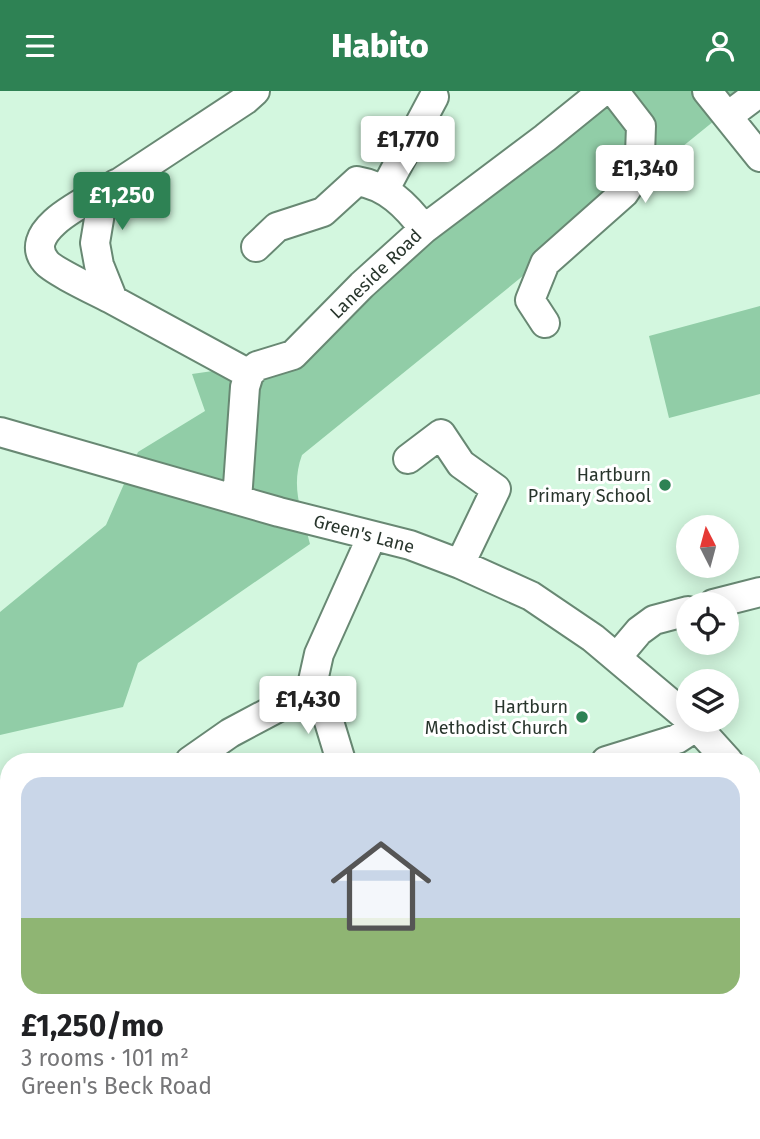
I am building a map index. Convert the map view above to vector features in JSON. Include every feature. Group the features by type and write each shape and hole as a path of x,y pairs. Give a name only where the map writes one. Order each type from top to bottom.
{"street":[{"path":"237,500 245,387 249,374 47,263 40,250 41,236 50,224 119,183 255,91"},
{"name":"Laneside Road","path":"249,374 257,366 272,364 293,355 362,285 424,229 603,91"},
{"path":"528,307 545,263 624,193 634,178 640,155 641,126 614,91"},
{"path":"707,91 760,157"},
{"path":"728,116 760,92"},
{"path":"385,190 434,97"},
{"path":"256,247 277,227 323,212 357,181 385,190 397,199 424,229"},
{"path":"113,300 99,265 95,243 100,213 119,183"},
{"name":"Green's Lane","path":"0,432 237,500 410,545 460,564 531,596 593,638 676,708"},
{"path":"408,459 441,434 461,464 506,495 460,564"},
{"path":"339,753 324,705 312,690 319,654 372,536"},
{"path":"739,597 760,592"},
{"path":"617,657 639,631 654,620 676,614"},
{"path":"201,753 230,733 312,690"},
{"path":"632,753 677,739 682,732"},
{"name":"Green's Lane","path":"701,732 721,753"}],"green space":[{"path":"608,91 751,91 302,455 297,489 310,544 138,663 123,707 0,735 0,612 106,525 138,452 205,411 192,374 276,362"},
{"path":"760,306 760,394 669,418 649,336"}],"place":[{"name":"Hartburn Primary School","path":"665,485"},
{"name":"Hartburn Methodist Church","path":"582,717"}]}
